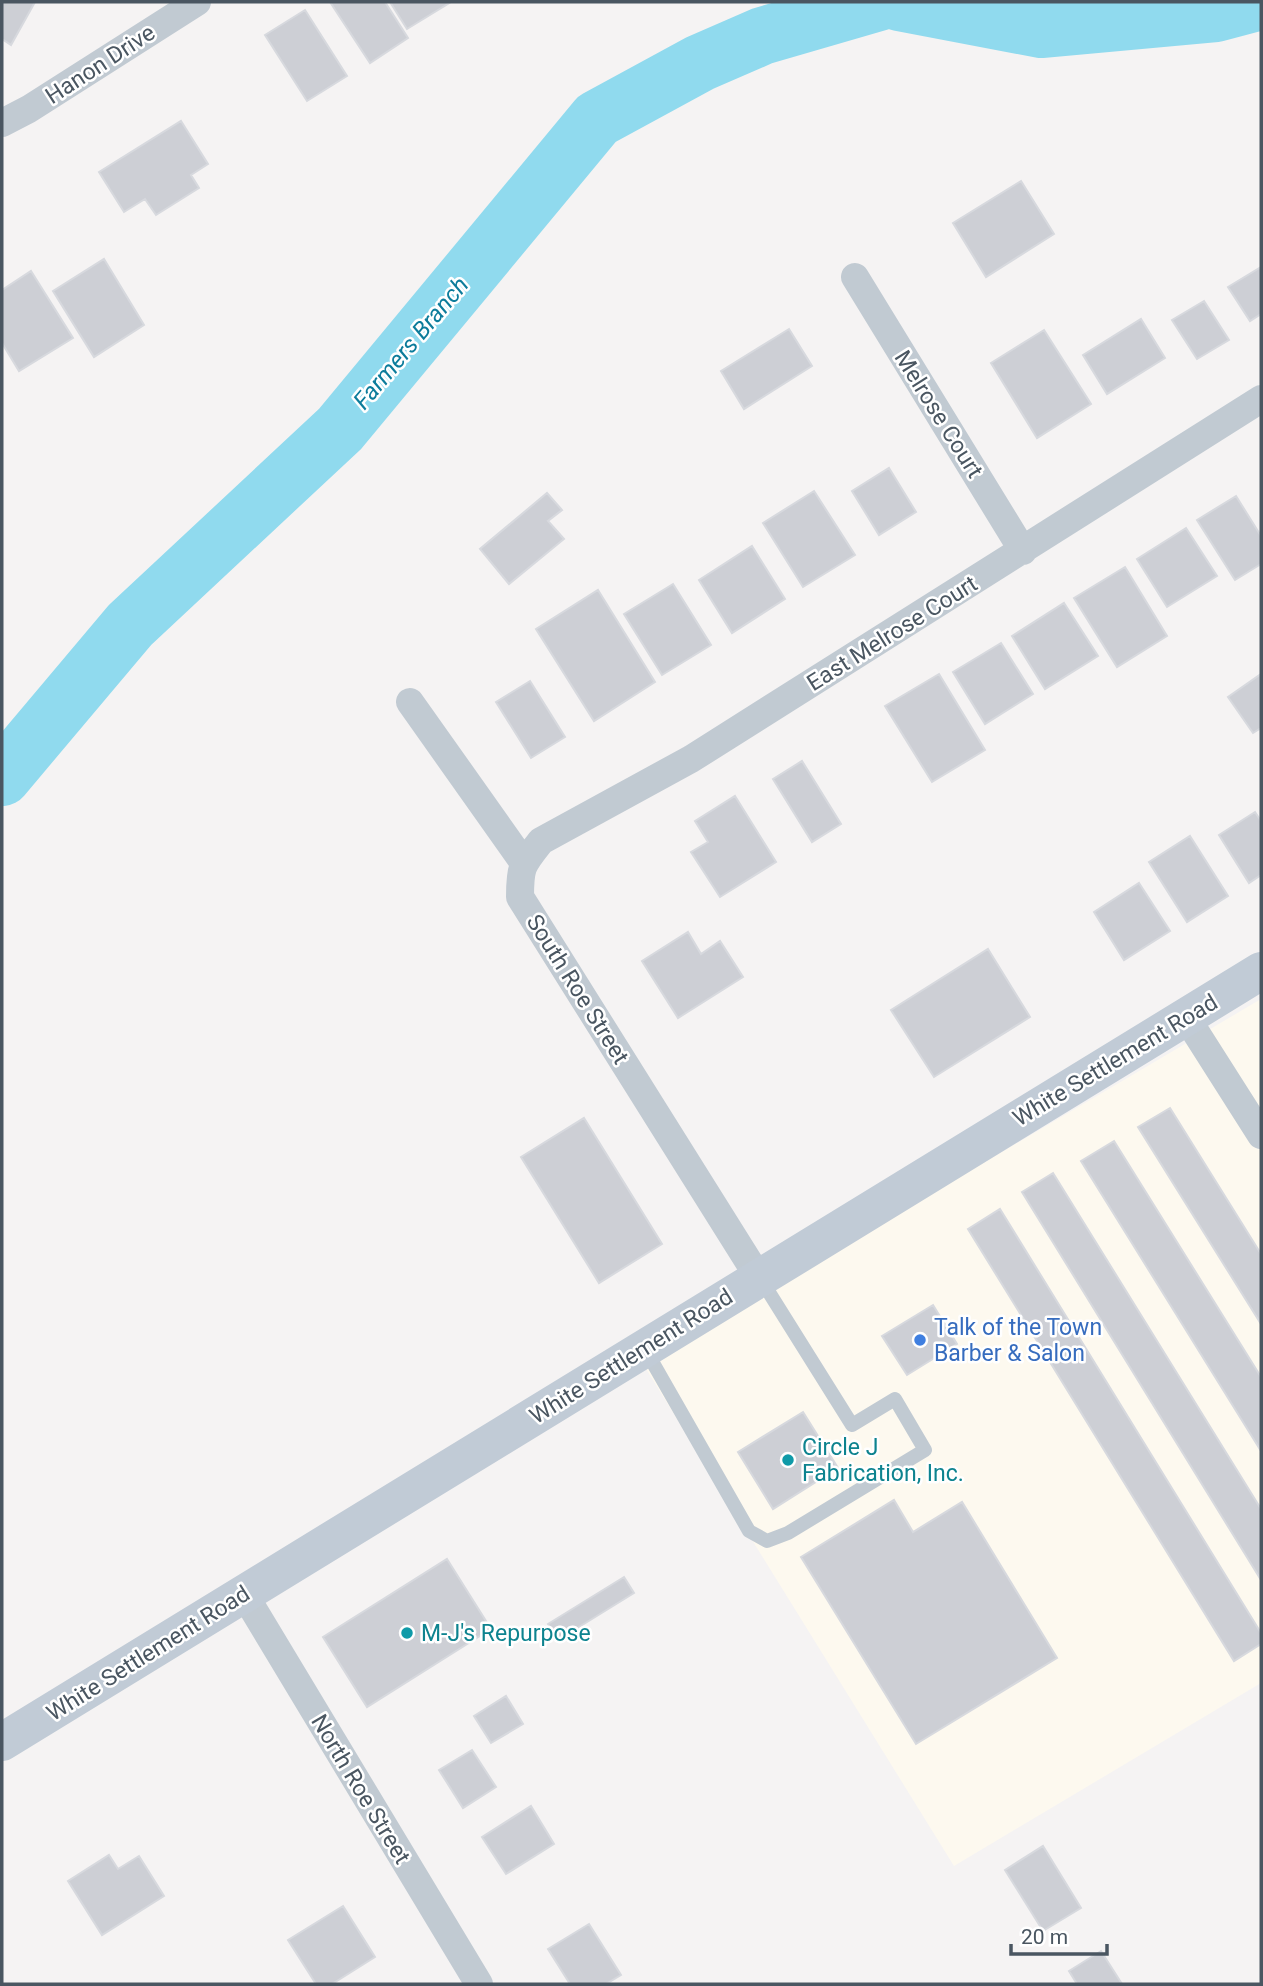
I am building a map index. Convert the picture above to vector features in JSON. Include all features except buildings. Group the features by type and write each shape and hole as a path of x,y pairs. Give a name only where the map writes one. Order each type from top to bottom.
{"main road":[{"name":"White Settlement Road","path":"2,1742 1261,971"}],"street":[{"name":"Hanon Drive","path":"2,123 29,109 197,2"},
{"name":"Melrose Court","path":"855,277 1023,551"},
{"name":"East Melrose Court","path":"524,863 541,842 691,759 1261,400"},
{"path":"410,702 524,863"},
{"name":"South Roe Street","path":"524,863 520,873 520,897 760,1278"},
{"path":"1186,1017 1261,1135"},
{"name":"North Roe Street","path":"244,1594 479,1984"}],"lane":[{"path":"645,1348 749,1531 767,1541 788,1533 925,1450 895,1399 852,1425 760,1278"}],"shaded area":[{"path":"1261,999 1261,1683 954,1866 643,1364"}],"waterway":[{"name":"Farmers Branch","path":"2,777 130,625 340,429 597,119 700,63 762,36 879,2"},
{"name":"Farmers Branch","path":"899,2 1041,29 1216,13 1257,2"}],"place":[{"name":"Talk of the Town Barber & Salon","path":"920,1340"},
{"name":"Circle J Fabrication, Inc.","path":"788,1460"},
{"name":"M-J's Repurpose","path":"407,1633"}]}
